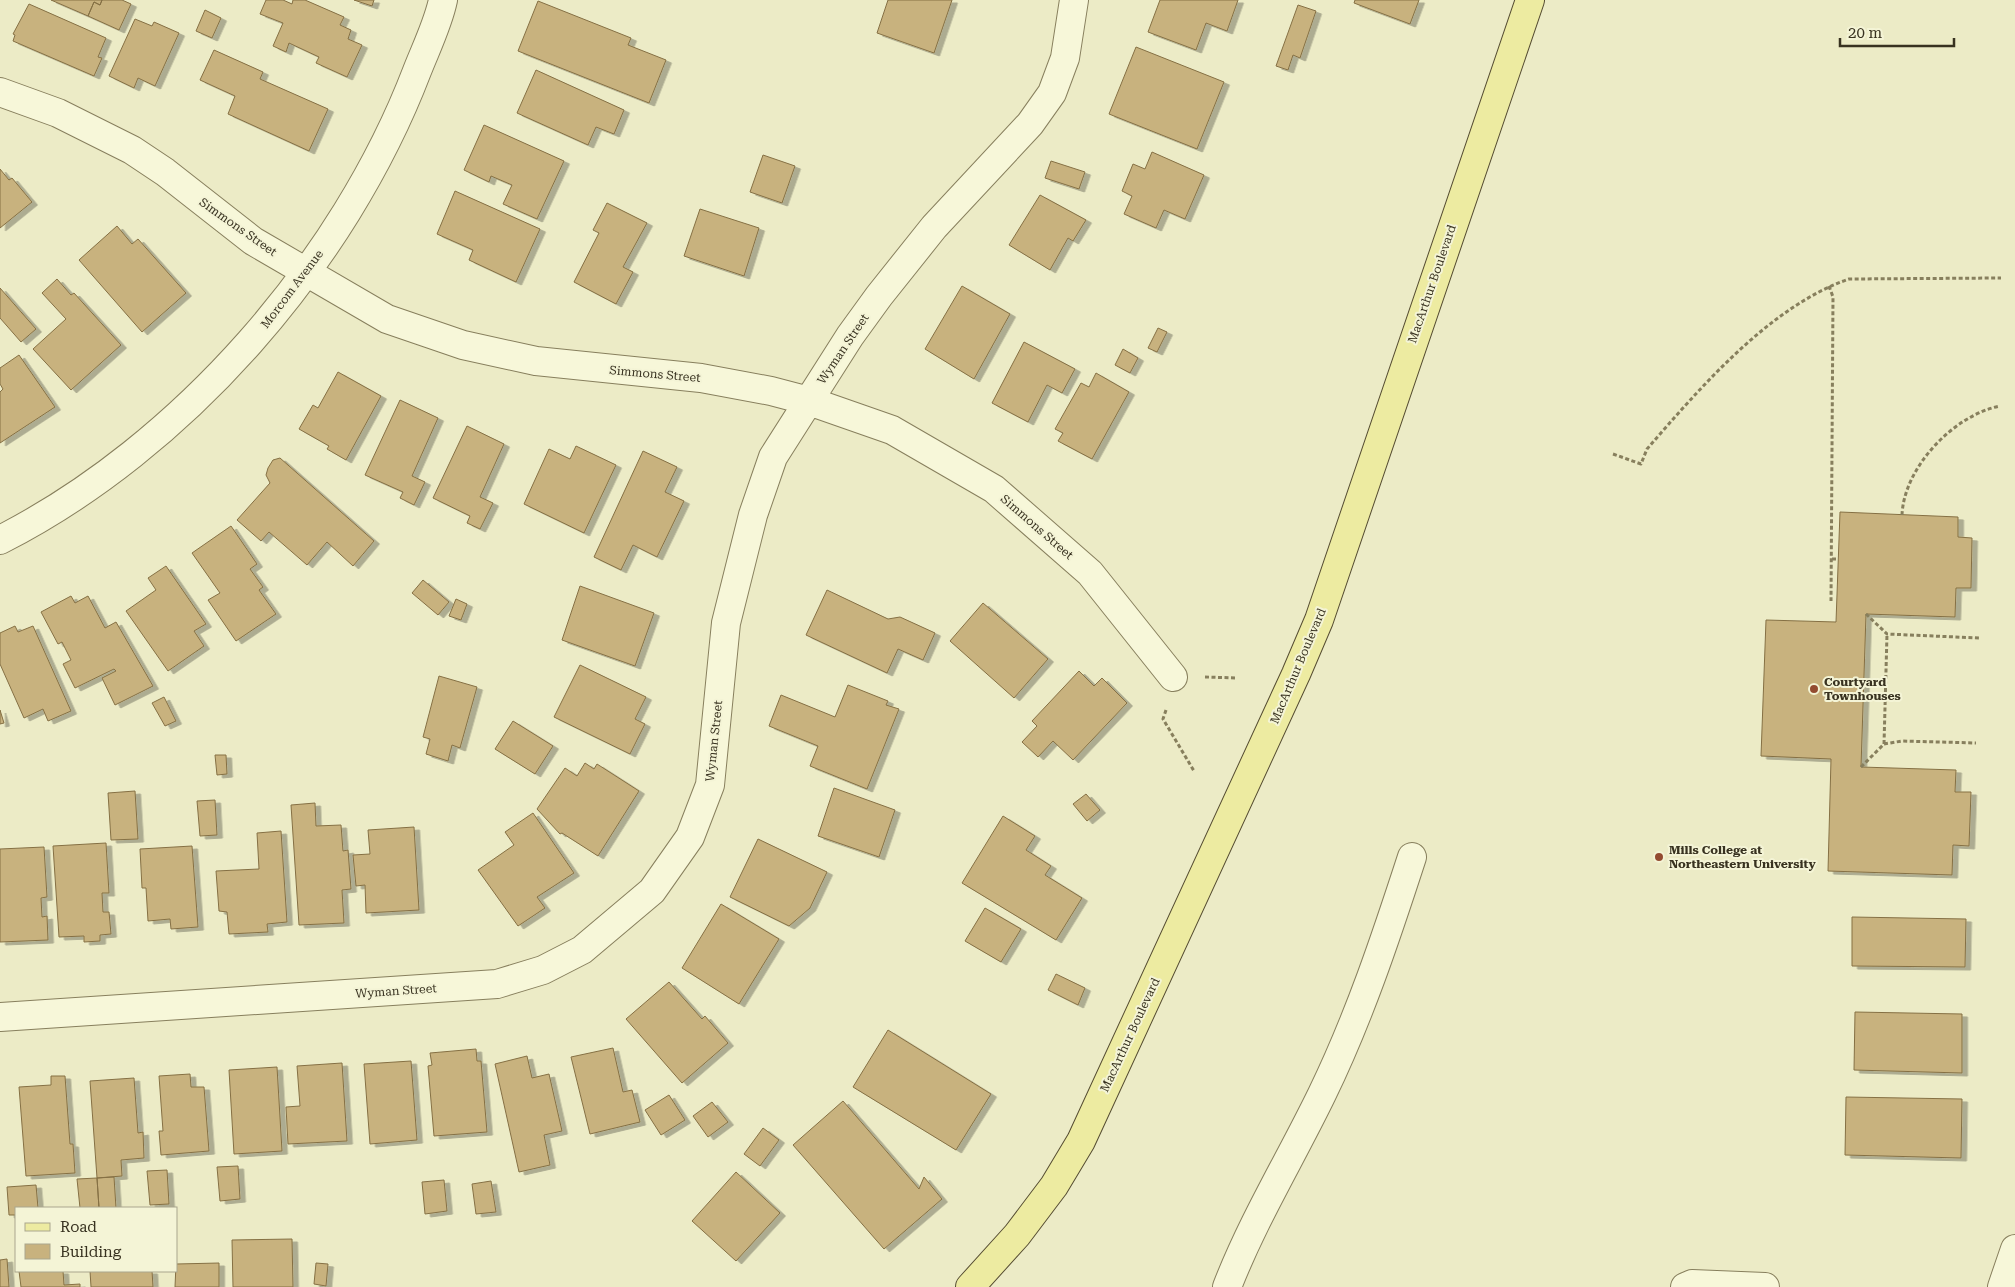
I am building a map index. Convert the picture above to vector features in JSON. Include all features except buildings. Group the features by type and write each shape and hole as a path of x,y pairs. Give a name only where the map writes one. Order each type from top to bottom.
{"main road":[{"name":"MacArthur Boulevard","path":"970,1287 1017,1235 1054,1186 1081,1141 1296,674 1319,620 1530,0"}],"street":[{"name":"Morcom Avenue","path":"0,540 25,528 118,467 215,380 271,320 338,226 399,119 443,0"},
{"name":"Wyman Street","path":"0,1018 497,984 543,970 582,950 652,892 690,837 710,785 726,623 754,515 773,457 879,296 934,227 1030,124 1052,93 1065,58 1074,0"},
{"name":"Simmons Street","path":"0,92 58,113 132,150 165,172 253,241 386,320 463,345 536,361 701,378 771,390 892,430 994,489 1090,573 1173,677"},
{"path":"1227,1287 1242,1247 1330,1075 1372,979 1412,857"},
{"path":"2002,1287 2015,1249"},
{"path":"1686,1287 1692,1284 1765,1287"}],"path":[{"path":"1613,454 1641,464 1647,450 1736,352 1782,316 1829,286 1849,279 2001,278"},
{"path":"1829,286 1833,297 1831,601"},
{"path":"1902,515 1903,502 1914,473 1940,440 1970,416 2000,406"},
{"path":"1832,560 1838,560"},
{"path":"1866,614 1887,634 1979,638"},
{"path":"1884,744 1887,634"},
{"path":"1173,677 1164,719 1194,771"},
{"path":"1861,766 1884,744 1902,740 1976,743"}],"place":[{"name":"Courtyard Townhouses","path":"1814,689"},
{"name":"Mills College at Northeastern University","path":"1659,857"}]}
